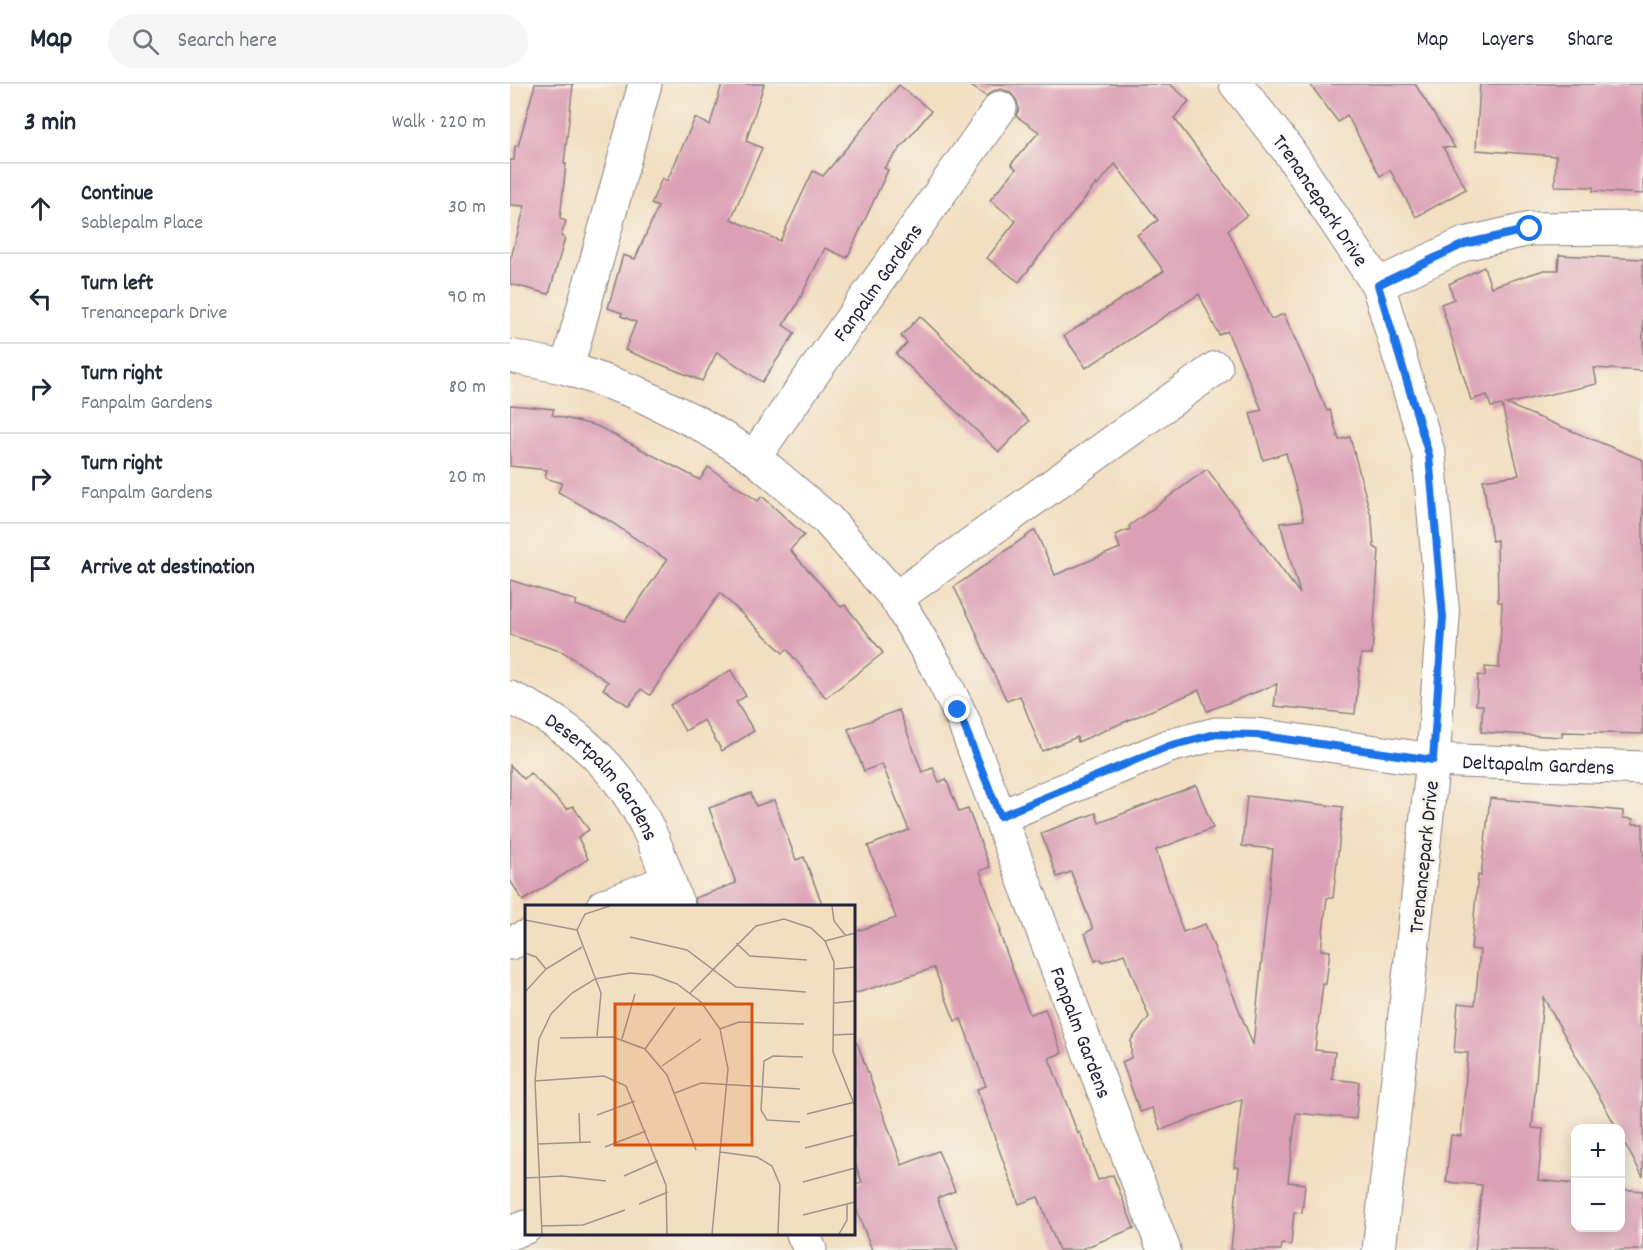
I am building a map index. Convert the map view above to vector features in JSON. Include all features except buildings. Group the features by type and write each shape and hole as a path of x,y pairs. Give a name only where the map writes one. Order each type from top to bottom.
{"street":[{"path":"567,368 645,84"},
{"name":"Trenancepark Drive","path":"1236,84 1288,150 1378,285 1429,455 1443,617 1433,760 1379,1250"},
{"name":"Fanpalm Gardens","path":"754,457 1000,108"},
{"path":"1378,285 1464,244 1530,229 1643,228"},
{"name":"Fanpalm Gardens","path":"510,356 567,368 635,392 700,424 754,457 827,519 896,598 939,671 963,720 1164,1250"},
{"path":"896,598 1215,368"},
{"name":"Desertpalm Gardens","path":"510,698 530,706 567,729 601,758 627,790 650,832 673,894 609,905"},
{"path":"1000,816 1169,746 1216,734 1257,735 1433,760"},
{"name":"Deltapalm Gardens","path":"1433,760 1643,768"},
{"path":"510,943 525,937"},
{"path":"510,1233 525,1227"},
{"path":"804,1235 810,1250"}],"route":[{"path":"958,710 1000,816 1169,746 1216,734 1257,735 1433,760 1443,617 1429,455 1378,285 1464,244 1530,229"}]}
